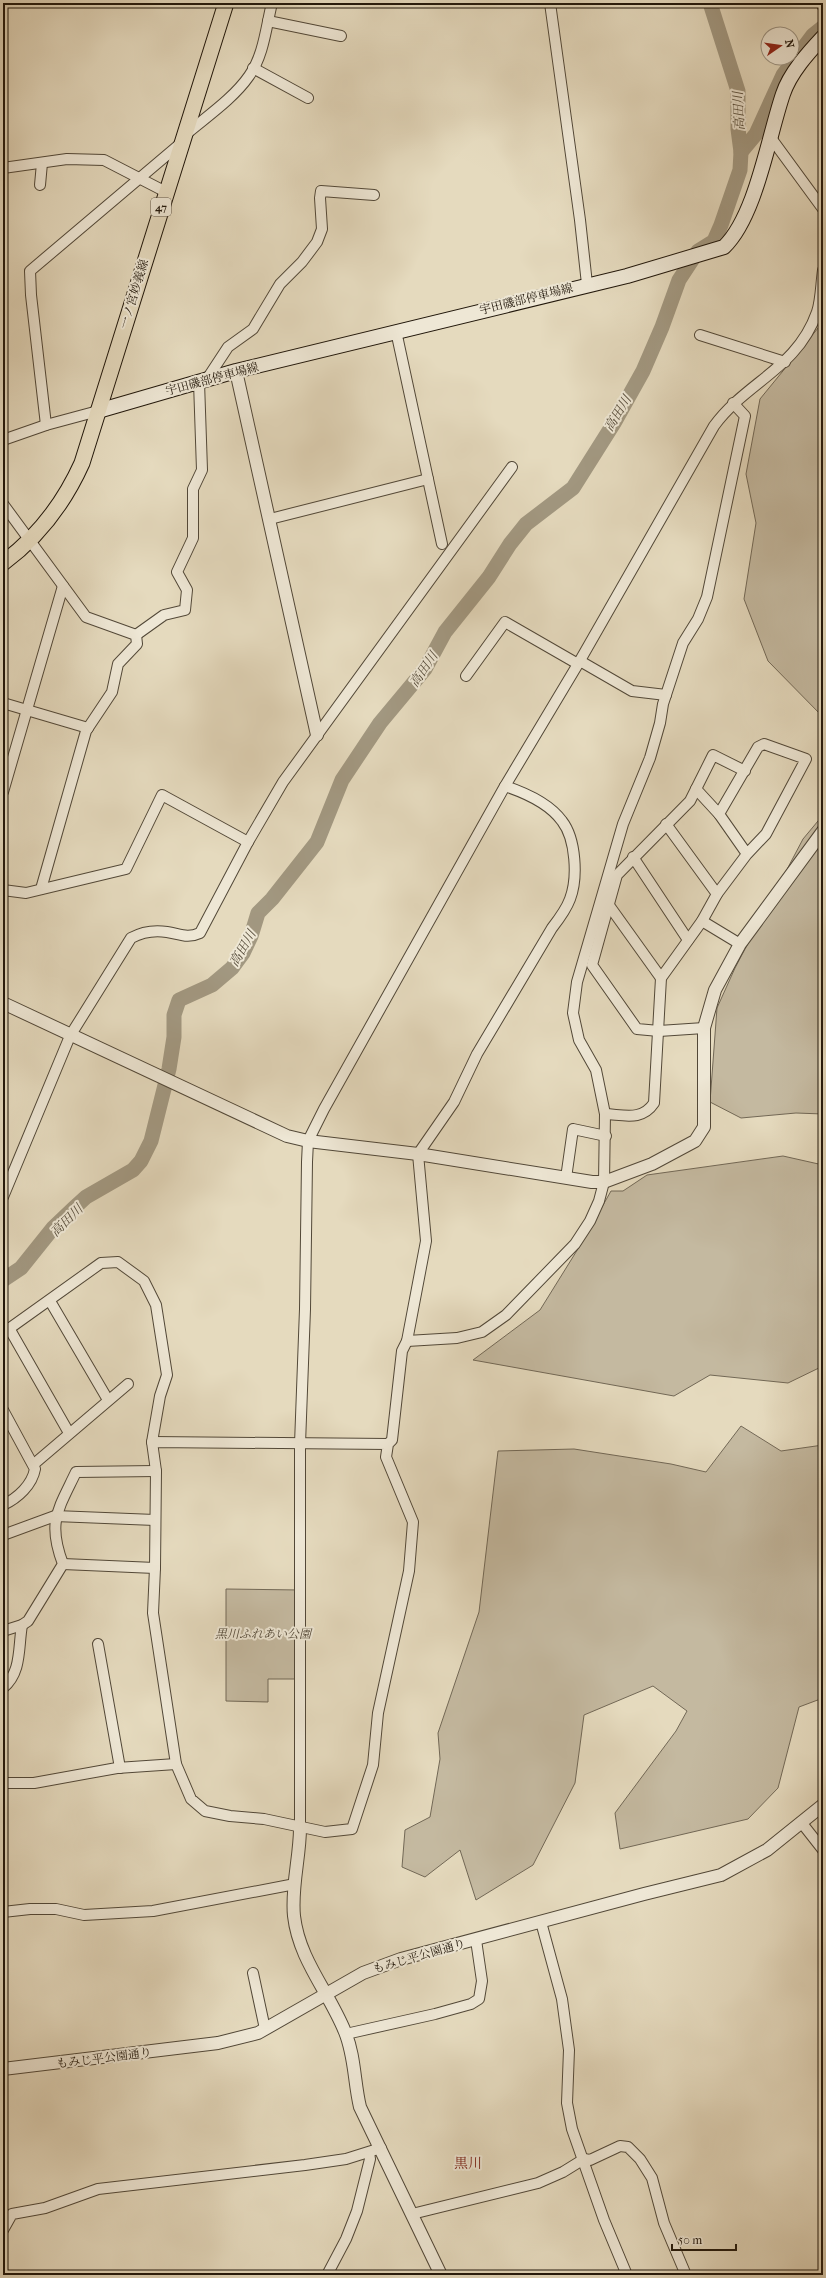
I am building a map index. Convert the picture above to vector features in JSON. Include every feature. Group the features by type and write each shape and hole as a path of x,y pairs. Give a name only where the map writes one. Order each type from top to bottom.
{"main road":[{"name":"一ノ宮妙義線","path":"3,563 29,541 57,509 82,463 226,3"},
{"name":"宇田磯部停車場線","path":"98,411 203,380 587,284 627,276 712,252 724,247 735,236 745,216 771,138 783,92 803,60 823,37"}],"street":[{"path":"46,425 31,295 30,270 182,141 226,100 249,76 262,50 272,3"},
{"path":"550,3 580,220 587,284"},
{"path":"822,3 823,7"},
{"path":"268,21 341,36"},
{"path":"253,68 308,98"},
{"path":"771,138 823,209"},
{"path":"3,168 66,159 104,160 166,192"},
{"path":"40,185 42,163"},
{"path":"136,635 164,615 185,610 187,590 177,572 192,538 193,489 202,470 203,380 228,347 253,329 280,284 302,262 317,242 322,229 320,198 322,191 374,195"},
{"path":"441,2275 360,2106 346,2034 326,1994 302,1954 294,1916 300,1828 300,1444 305,1309 308,1142 505,786 579,662 714,426 733,403 785,362 799,348 817,311 823,270"},
{"path":"396,331 442,544"},
{"path":"700,335 785,362"},
{"path":"236,372 317,735"},
{"path":"407,1341 457,1338 482,1332 506,1315 575,1244 590,1221 604,1182 606,1136 605,1114 596,1070 579,1040 573,1013 577,982 623,824 650,758 666,695 683,644 698,619 707,597 745,416 733,403"},
{"path":"3,440 46,425 98,411"},
{"path":"3,1197 70,1036 131,938 142,932 166,932 190,937 200,933 248,842 283,782 512,466"},
{"path":"270,519 428,480"},
{"path":"3,504 86,617 136,635"},
{"path":"3,792 62,586"},
{"path":"466,676 505,622 632,692 666,695"},
{"path":"41,889 88,728 112,692 118,664 137,644 136,635"},
{"path":"3,703 88,728"},
{"path":"605,1114 639,1115 648,1112 654,1102 661,978 702,921 717,894 747,854 766,834 806,759 764,744 758,748 719,814"},
{"path":"704,1028 659,1031 637,1029 592,965 617,875 690,801 713,755 745,771"},
{"path":"69,1433 6,1330 50,1301 101,1264 118,1262 144,1281 156,1305 167,1375 160,1396 152,1442 156,1471 153,1613 176,1764 190,1799 205,1811 264,1819 300,1828 325,1832 352,1830 373,1765 378,1713 409,1571 413,1522 386,1456 388,1444 392,1440 402,1351 407,1341 426,1240 418,1154 454,1102 477,1054 552,928 563,914 574,885 571,841 562,820 542,802 528,794 505,786"},
{"path":"696,789 719,814 747,854"},
{"path":"3,890 26,893 126,869 162,795 248,842"},
{"path":"666,824 717,894"},
{"path":"3,1003 70,1036 287,1136 308,1142 418,1154 592,1182 604,1182 652,1164 695,1141 704,1128 704,1028 715,990 740,944 823,831"},
{"path":"634,857 688,940"},
{"path":"608,904 661,978"},
{"path":"702,921 740,944"},
{"path":"566,1178 573,1129 606,1136"},
{"path":"50,1301 108,1400"},
{"path":"34,1464 128,1384"},
{"path":"3,1410 34,1464 34,1473 28,1485 21,1493 3,1504"},
{"path":"152,1442 388,1444"},
{"path":"63,1564 55,1545 55,1516 76,1472 156,1471"},
{"path":"3,1536 55,1516 155,1520"},
{"path":"63,1564 155,1568"},
{"path":"3,1631 22,1625 28,1621 63,1564"},
{"path":"3,1688 10,1682 17,1666 22,1625"},
{"path":"98,1644 120,1768"},
{"path":"3,1783 34,1782 120,1768 176,1764"},
{"name":"もみじ平公園通り","path":"3,2069 218,2044 240,2038 265,2029 363,1973 401,1959 721,1875 767,1850 823,1805"},
{"path":"800,1822 823,1850"},
{"path":"3,1912 30,1909 56,1909 84,1914 153,1911 295,1884"},
{"path":"541,1922 562,1999 569,2050 567,2103 572,2129 584,2159 604,2220 627,2275"},
{"path":"346,2034 435,2014 471,2004 478,1999 482,1981 476,1940"},
{"path":"253,1973 265,2029"},
{"path":"412,2214 538,2183 563,2172 584,2159 590,2160 620,2146 634,2151 652,2178 664,2223 686,2275"},
{"path":"3,2230 12,2214 45,2208 98,2189 305,2165 346,2159 381,2148"},
{"path":"327,2275 346,2239 357,2211 370,2159 369,2153"}],"green space":[{"path":"823,322 823,717 768,661 744,599 756,523 746,474 760,399"},
{"path":"823,815 823,1114 796,1113 741,1118 710,1102 717,1008 735,968 803,839"},
{"path":"783,1156 823,1165 823,1366 788,1383 710,1375 674,1396 473,1360 540,1310 581,1244 611,1191 623,1191 647,1175"},
{"path":"741,1426 781,1451 823,1445 823,1698 799,1707 778,1788 748,1819 620,1849 615,1813 676,1731 687,1711 653,1686 584,1715 575,1783 533,1865 476,1900 460,1850 425,1877 402,1867 405,1830 430,1817 440,1759 438,1733 479,1612 498,1451 574,1449 671,1464 706,1472"},
{"name":"黒川ふれあい公園","path":"226,1589 300,1590 300,1679 268,1679 268,1702 226,1701"}],"waterway":[{"name":"高田川","path":"3,1280 21,1268 53,1228 86,1197 133,1170 141,1161 151,1141 169,1069 174,1037 174,1015 179,1000 212,985 232,968 243,953 251,936 258,913 272,899 317,842 342,780 380,723 425,669 445,632 489,577 510,544 526,524 573,488 614,423 643,371 662,327 679,280 698,251 714,241 740,170 741,152 738,129 738,91 710,3"},
{"path":"741,152 756,134 783,75 813,35 823,27"}],"district":[{"name":"黒川","path":"468,2163"}]}
